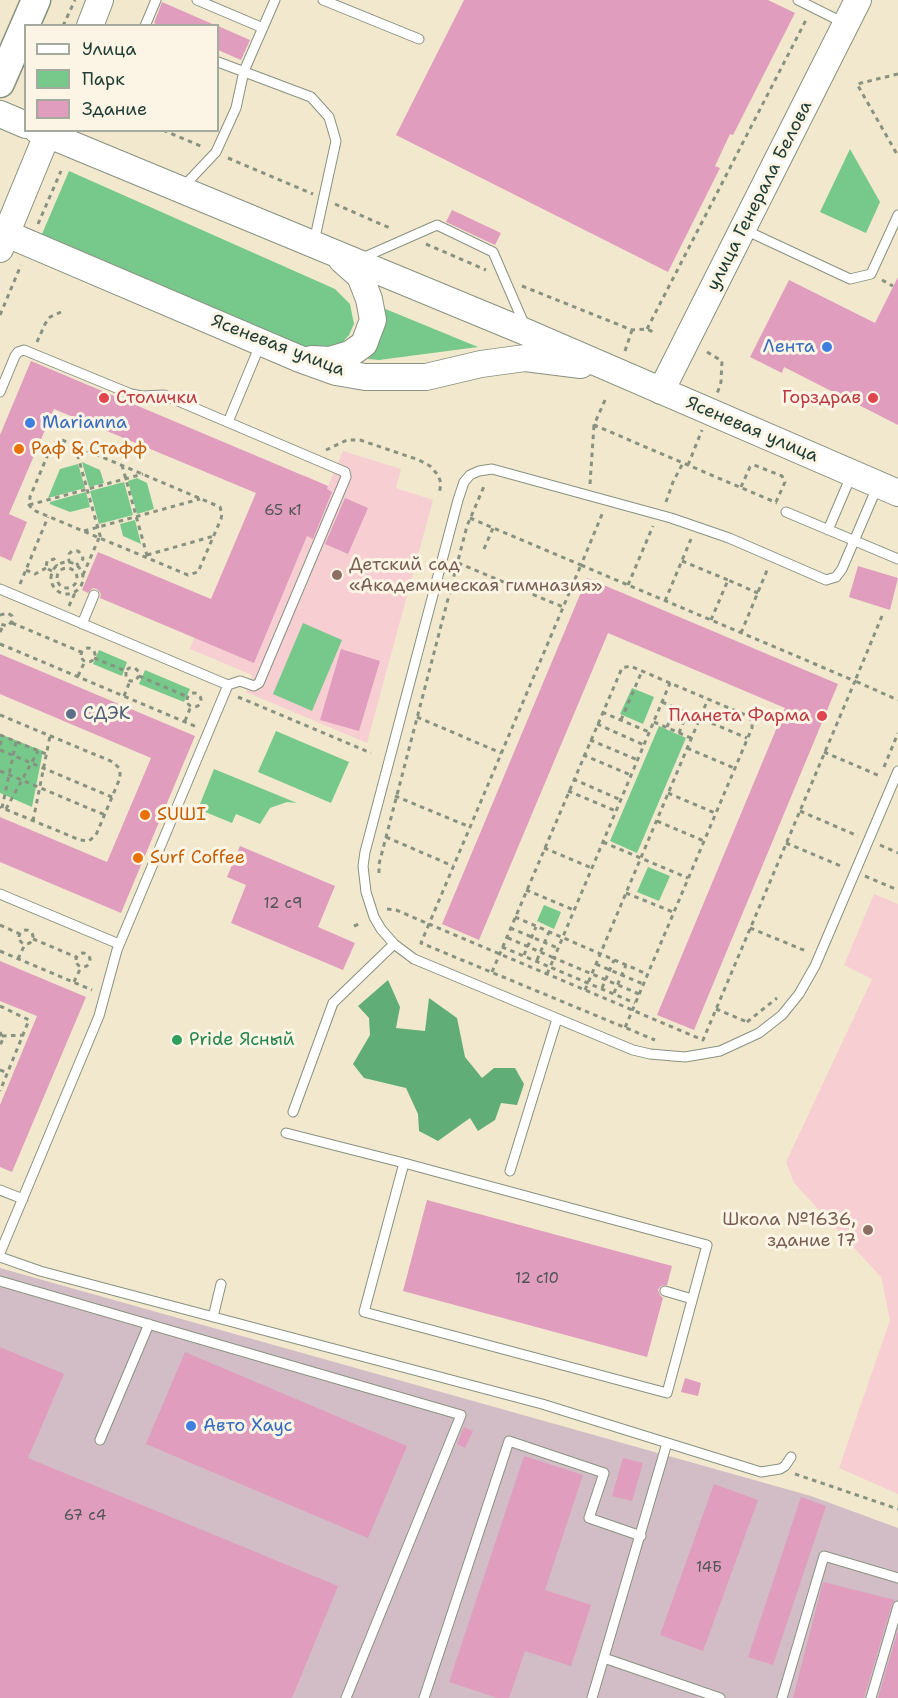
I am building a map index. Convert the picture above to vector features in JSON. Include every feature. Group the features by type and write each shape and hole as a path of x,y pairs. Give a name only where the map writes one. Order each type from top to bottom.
{"main road":[{"path":"26,24 36,0"},
{"path":"91,24 100,0"},
{"name":"улица Генерала Белова","path":"662,391 858,0"},
{"path":"0,83 24,28"},
{"name":"Ясеневая улица","path":"0,114 24,124"},
{"path":"2,238 39,132"},
{"name":"Ясеневая улица","path":"45,132 528,333 615,361 662,391 888,489"},
{"name":"Ясеневая улица","path":"2,238 336,372 365,377 426,377 481,364 525,358 615,361"},
{"path":"300,359 330,360 350,354 364,344 373,320 369,299 360,276 334,253"}],"lane":[{"path":"146,24 156,0"},
{"path":"197,0 263,28"},
{"path":"181,190 216,152 236,108 244,71 275,0"},
{"path":"323,0 419,39"},
{"path":"798,0 846,24"},
{"path":"219,62 311,97 329,117 336,141 334,253 436,225 493,252 528,333"},
{"path":"743,229 850,279 871,274 898,215"},
{"path":"228,422 261,343"},
{"path":"0,392 18,352 24,350 33,352 131,394 164,395 344,471 346,477 259,683 254,686 240,681 226,688 119,944 99,1016 0,1255 40,1271 542,1404 761,1472 780,1469 785,1466 790,1457"},
{"path":"888,489 854,541 839,574 826,580 697,526 492,469 475,472 464,482 370,831 363,866 366,892 374,917 381,929 394,944 414,959 633,1050 670,1057 702,1055 720,1051 759,1033 789,1006 807,981 898,771"},
{"path":"828,530 852,473"},
{"path":"786,512 898,560"},
{"path":"0,589 226,688"},
{"path":"82,624 94,595"},
{"path":"0,894 119,944"},
{"path":"293,1112 333,1003 394,944"},
{"path":"510,1171 557,1019"},
{"path":"286,1133 404,1163 706,1245 667,1393 364,1312 404,1163"},
{"path":"0,1190 23,1199"},
{"path":"0,1281 461,1414 346,1698"},
{"path":"213,1317 221,1284"},
{"path":"665,1291 692,1299"},
{"path":"100,1440 149,1324"},
{"path":"424,1698 509,1441 604,1473 589,1518 640,1536"},
{"path":"592,1698 667,1443"},
{"path":"782,1698 824,1556 898,1578"},
{"path":"871,1698 898,1606"},
{"path":"604,1659 703,1695 720,1698"}],"path":[{"path":"64,24 75,0"},
{"path":"647,329 812,7"},
{"path":"898,74 857,84 898,156"},
{"path":"34,233 61,171"},
{"path":"0,315 21,265"},
{"path":"33,352 45,324 51,317 61,312"},
{"path":"615,361 632,330"},
{"path":"707,352 722,361"},
{"path":"589,495 594,425 605,400"},
{"path":"594,425 776,502 786,512"},
{"path":"62,440 122,465 217,505 221,510 221,519 200,569 195,574 188,575 48,517 33,510 29,505 30,497 53,444 62,440"},
{"path":"316,459 327,449 347,440 360,440 375,444 430,466 440,478 439,495"},
{"path":"46,568 46,562 50,559 56,561 52,583 55,589 63,594 71,594 82,584 82,577 100,538 75,446"},
{"path":"628,585 683,463"},
{"path":"122,465 148,557"},
{"path":"741,487 750,467 754,465 782,476 785,482 776,502"},
{"path":"29,505 142,474"},
{"path":"379,880 379,864 458,562 470,518 488,477"},
{"path":"83,531 202,499"},
{"path":"605,508 421,943 657,1041"},
{"path":"8,613 48,517"},
{"path":"470,518 898,700"},
{"path":"665,601 697,526"},
{"path":"484,549 493,528"},
{"path":"148,557 214,536"},
{"path":"70,563 68,558 70,553 76,550 80,552 83,559 80,564 75,565"},
{"path":"741,633 773,558"},
{"path":"682,561 758,593"},
{"path":"458,562 563,607"},
{"path":"26,570 35,574 46,568 55,569 70,563 75,565 82,577"},
{"path":"55,569 59,573"},
{"path":"63,569 72,570 76,577 75,583 69,588 63,587 57,581 59,573 63,569"},
{"path":"711,620 728,580"},
{"path":"0,615 8,613"},
{"path":"8,613 12,616 12,623"},
{"path":"703,1040 882,616"},
{"path":"0,632 1,625 8,626 12,623"},
{"path":"12,623 81,652"},
{"path":"0,644 208,731"},
{"path":"81,652 90,648 94,653 94,658"},
{"path":"81,652 85,661"},
{"path":"85,661 91,661 94,658"},
{"path":"94,658 126,671"},
{"path":"78,676 85,661"},
{"path":"491,973 602,712 622,668 630,666 751,718 753,724 624,1028"},
{"path":"126,671 129,668 135,668 139,676"},
{"path":"126,671 126,677 130,681"},
{"path":"621,720 642,671"},
{"path":"130,681 135,681 139,676"},
{"path":"139,676 188,697"},
{"path":"124,696 130,681"},
{"path":"547,974 670,683"},
{"path":"226,688 371,753"},
{"path":"188,697 195,693 201,699 198,706 191,706"},
{"path":"188,697 191,706"},
{"path":"585,990 708,699"},
{"path":"662,702 747,738"},
{"path":"185,722 191,706"},
{"path":"667,727 675,708"},
{"path":"602,712 649,732"},
{"path":"679,732 687,713"},
{"path":"0,715 116,765 120,772 120,778 96,834 86,841 3,808"},
{"path":"417,717 501,753"},
{"path":"654,722 692,738"},
{"path":"597,724 644,744"},
{"path":"876,786 898,733"},
{"path":"0,745 2,736 46,754"},
{"path":"33,821 50,736"},
{"path":"590,740 638,760"},
{"path":"3,808 16,742"},
{"path":"687,748 734,768"},
{"path":"0,750 112,797"},
{"path":"3,808 39,752"},
{"path":"824,752 880,776"},
{"path":"584,755 631,776"},
{"path":"0,771 105,815"},
{"path":"573,779 621,800"},
{"path":"381,790 470,828"},
{"path":"568,791 616,811"},
{"path":"668,793 716,813"},
{"path":"800,811 898,853"},
{"path":"657,821 704,841"},
{"path":"370,831 453,866"},
{"path":"603,842 688,878"},
{"path":"544,848 592,868"},
{"path":"526,890 574,910"},
{"path":"626,892 673,912"},
{"path":"385,902 388,910 396,910 703,1040"},
{"path":"515,917 648,974"},
{"path":"0,925 20,934"},
{"path":"524,956 536,927"},
{"path":"510,928 558,948"},
{"path":"750,928 806,951 802,960"},
{"path":"20,934 23,931 29,931 33,939"},
{"path":"536,961 549,932"},
{"path":"20,934 20,940 25,944"},
{"path":"506,937 639,994"},
{"path":"18,959 25,944 30,943 33,939"},
{"path":"33,939 76,957"},
{"path":"502,947 635,1003"},
{"path":"0,951 105,995"},
{"path":"74,982 81,967 88,965 88,956 82,953 76,957"},
{"path":"76,957 76,963 81,967"},
{"path":"602,989 614,960"},
{"path":"596,964 643,984"},
{"path":"614,994 626,964"},
{"path":"742,1026 782,993"},
{"path":"0,1006 28,1018 24,1035 0,1091"},
{"path":"716,1009 747,1022"},
{"path":"0,1045 1,1034 24,1035"},
{"path":"696,1041 712,1037"},
{"path":"0,1070 8,1073"},
{"path":"780,1469 898,1509"}],"shaded area":[{"name":"Детский сад «Академическая гимназия»","path":"343,451 401,469 396,488 433,500 367,743 246,692 252,675 190,649 194,638 230,652 304,475 328,486"},
{"name":"Школа №1636, здание 17","path":"874,894 898,904 898,1494 839,1468 890,1320 881,1277 794,1183 786,1162 872,979 844,965"},
{"path":"0,1268 811,1496 898,1528 898,1698 0,1698"}],"green space":[{"path":"850,149 880,202 866,233 820,212"},
{"path":"69,171 335,289 350,304 354,324 349,335 332,349 311,349 42,234"},
{"path":"383,308 478,347 379,360 368,359 378,343"},
{"path":"82,462 100,470 104,483 89,487"},
{"path":"78,464 85,488 48,498 60,469"},
{"path":"137,478 147,483 154,509 137,514 128,481"},
{"path":"124,482 133,515 99,524 90,491"},
{"path":"86,492 90,507 70,512 50,504 50,502"},
{"path":"135,520 141,544 123,536 120,524"},
{"path":"303,623 342,640 312,711 273,694"},
{"path":"99,650 127,662 122,676 93,664"},
{"path":"145,670 190,689 184,702 139,684"},
{"path":"632,688 654,697 643,724 620,714"},
{"path":"659,726 686,738 637,853 610,841"},
{"path":"276,731 349,762 331,803 258,772"},
{"path":"0,734 43,751 32,807 0,793"},
{"path":"214,769 297,803 287,802 270,808 260,824 236,814 232,823 198,809"},
{"path":"648,867 670,876 659,901 637,892"},
{"path":"544,905 561,912 554,929 537,921"},
{"path":"388,980 400,1007 396,1028 425,1031 429,998 457,1018 465,1057 482,1078 494,1068 515,1068 524,1084 517,1105 501,1103 495,1120 478,1131 470,1118 438,1141 419,1131 418,1114 406,1088 364,1078 353,1064 370,1035 369,1018 358,1006"}],"building":[{"path":"464,0 768,0 795,13 733,135 730,134 715,166 720,168 668,272 396,135"},
{"path":"162,2 212,24 156,24 154,23"},
{"path":"219,26 250,40 241,60 219,50"},
{"path":"452,210 501,233 495,245 446,222"},
{"path":"898,277 898,425 784,367 782,373 750,357 789,280 875,323"},
{"path":"31,361 328,486 327,489 332,492 313,539 307,536 254,663 100,598 101,594 97,589 93,588 88,593 82,590 98,552 211,599 256,493 54,409 9,514 27,522 11,561 0,556 0,435"},
{"path":"345,498 368,508 348,554 325,544"},
{"path":"858,566 898,578 890,610 849,597"},
{"path":"587,578 838,684 694,1030 657,1015 785,708 608,633 479,940 442,924"},
{"path":"341,649 380,661 359,731 320,720"},
{"path":"0,654 195,736 121,913 0,862 0,817 107,862 151,758 0,694"},
{"path":"240,846 335,886 318,927 355,943 343,970 231,923 246,885 227,877"},
{"path":"0,961 86,997 12,1172 0,1167 0,1105 37,1016 0,1001"},
{"path":"427,1200 672,1266 667,1285 661,1286 658,1290 663,1298 647,1357 403,1291"},
{"path":"0,1347 64,1374 28,1458 338,1586 292,1698 0,1698"},
{"path":"185,1352 407,1446 368,1538 146,1444"},
{"path":"685,1378 701,1383 698,1396 681,1392"},
{"path":"464,1427 473,1431 465,1448 457,1444"},
{"path":"524,1456 583,1475 545,1590 591,1605 571,1666 525,1651 509,1698 497,1698 449,1682"},
{"path":"623,1458 643,1463 632,1501 612,1496"},
{"path":"714,1484 758,1500 703,1651 660,1635"},
{"path":"801,1497 826,1506 773,1665 748,1657"},
{"path":"823,1582 895,1600 864,1698 793,1698"},
{"path":"898,1630 898,1698 878,1698"}],"place":[{"name":"Лента","path":"827,347"},
{"name":"Столички","path":"104,398"},
{"name":"Горздрав","path":"873,398"},
{"name":"Marianna","path":"30,423"},
{"name":"Раф & Стафф","path":"19,449"},
{"name":"Детский сад «Академическая гимназия»","path":"337,575"},
{"name":"СДЭК","path":"71,714"},
{"name":"Планета Фарма","path":"822,716"},
{"name":"SUШI","path":"145,815"},
{"name":"Surf Coffee","path":"138,858"},
{"name":"Pride Ясный","path":"177,1040"},
{"name":"Школа №1636, здание 17","path":"868,1230"},
{"name":"Авто Хаус","path":"191,1426"}]}
